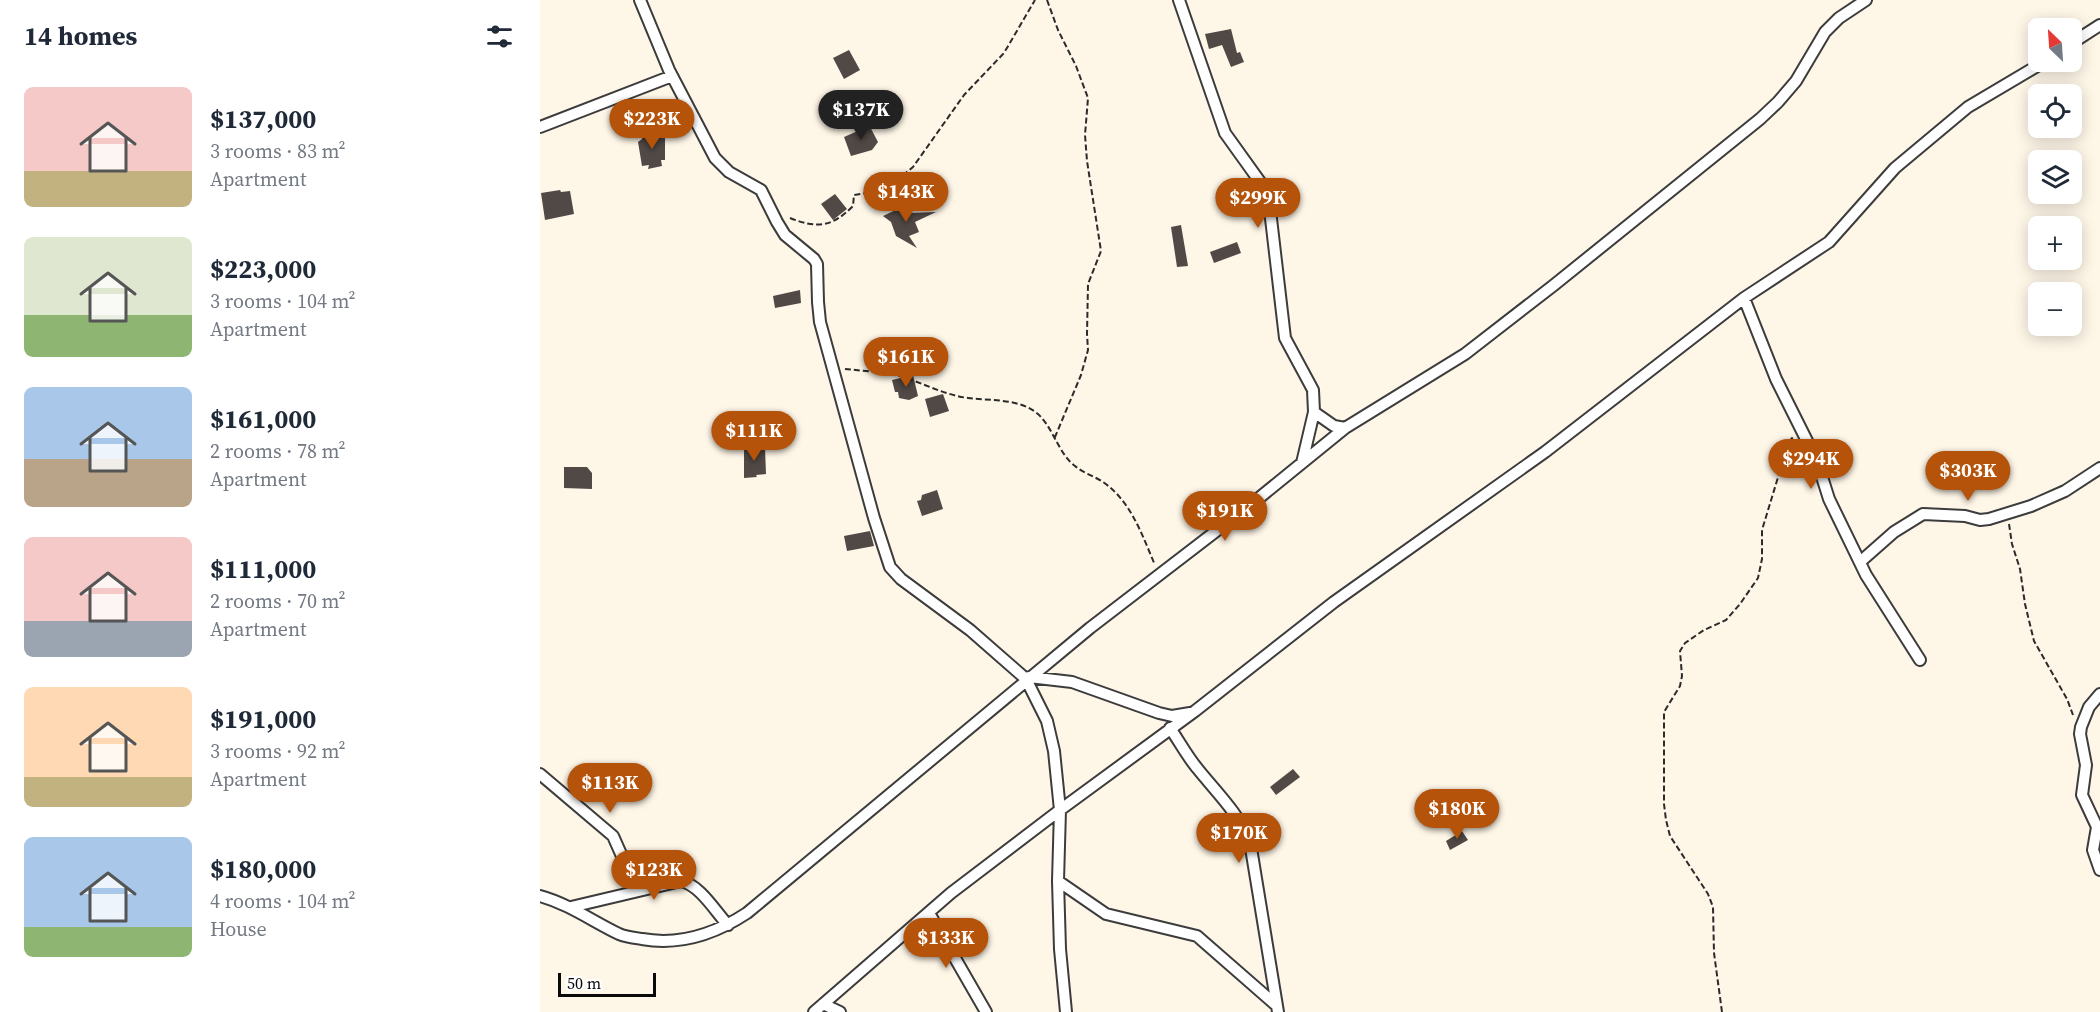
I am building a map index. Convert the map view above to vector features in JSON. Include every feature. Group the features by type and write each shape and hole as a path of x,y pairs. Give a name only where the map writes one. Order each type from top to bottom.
{"street":[{"path":"640,0 672,76 715,158 729,172 761,190 770,211 786,235 817,264 820,322 874,518 890,567 901,579 970,630 1028,678 1042,709 1051,734 1060,810 1058,881 1060,949 1066,1012"},
{"path":"1179,0 1225,134 1268,193 1285,338 1313,390 1314,412 1302,463"},
{"path":"540,896 571,907 622,935 658,942 690,939 728,926 747,913 1028,678 1159,574 1346,428 1465,354 1760,119 1796,81 1825,32 1839,18 1866,0"},
{"path":"2082,37 2100,25"},
{"path":"814,1012 951,893 1195,711 1334,602 1545,452 1744,298 1829,242 1895,168 1968,106 2028,71"},
{"path":"540,127 672,76"},
{"path":"1744,298 1776,379 1817,461 1829,499 1866,574 1920,660"},
{"path":"1314,412 1334,426 1346,428"},
{"path":"1860,562 1894,532 1923,514 1989,519 2031,506 2065,491 2100,468"},
{"path":"1028,678 1072,682 1172,716 1195,711"},
{"path":"2100,694 2092,701 2080,727 2086,765 2082,795 2097,827 2093,850 2100,870"},
{"path":"1170,728 1195,766 1233,810 1246,831 1250,842 1277,1008"},
{"path":"540,774 613,836 637,890"},
{"path":"571,907 681,881 689,883 728,926"},
{"path":"1058,881 1106,914 1197,936 1277,1008"},
{"path":"929,913 986,1012"},
{"path":"823,1004 840,1012"}],"path":[{"path":"770,211 804,224 826,225 841,218 854,207 854,195 885,190 898,181 914,167 964,95 1004,52 1035,0"},
{"path":"1047,0 1088,98 1084,135 1086,161 1101,251 1088,284 1088,350 1081,375 1055,436"},
{"path":"833,368 903,377 928,387 968,398 994,399 1023,406 1037,414 1055,436 1075,467 1102,481 1122,499 1135,519 1159,574"},
{"path":"1722,1012 1714,953 1713,907 1708,894 1670,836 1666,820 1664,712 1680,686 1682,676 1680,651 1685,643 1704,630 1726,620 1758,578 1762,559 1762,530 1779,474 1779,460 1786,445 1801,428"},
{"path":"2008,512 2012,544 2020,569 2034,641 2067,699 2080,734"}],"building":[{"path":"1231,29 1237,53 1240,52 1244,62 1231,67 1222,45 1209,49 1205,34"},
{"path":"849,50 860,70 844,79 833,58"},
{"path":"867,121 878,142 872,150 851,156 844,137 860,130"},
{"path":"654,132 665,138 665,160 661,160 662,166 648,169 649,165 642,166 638,142 642,139 641,133"},
{"path":"560,190 561,192 570,191 574,214 545,220 541,193"},
{"path":"835,194 847,209 833,220 821,204"},
{"path":"904,206 908,213 936,212 915,222 919,232 909,236 917,248 896,236 891,222 883,216"},
{"path":"1181,225 1188,266 1177,267 1171,227"},
{"path":"1237,242 1241,253 1214,263 1210,252"},
{"path":"800,290 801,303 775,308 773,296"},
{"path":"913,375 918,396 909,400 899,398 892,380"},
{"path":"943,394 949,411 930,417 925,399"},
{"path":"744,448 765,448 766,474 744,478"},
{"path":"564,467 587,467 592,473 592,489 564,488"},
{"path":"937,490 943,509 922,516 917,501 921,500 922,495"},
{"path":"870,531 874,546 847,551 844,536"},
{"path":"1293,769 1300,777 1276,795 1270,787"},
{"path":"1462,831 1468,840 1450,850 1446,841"}]}
